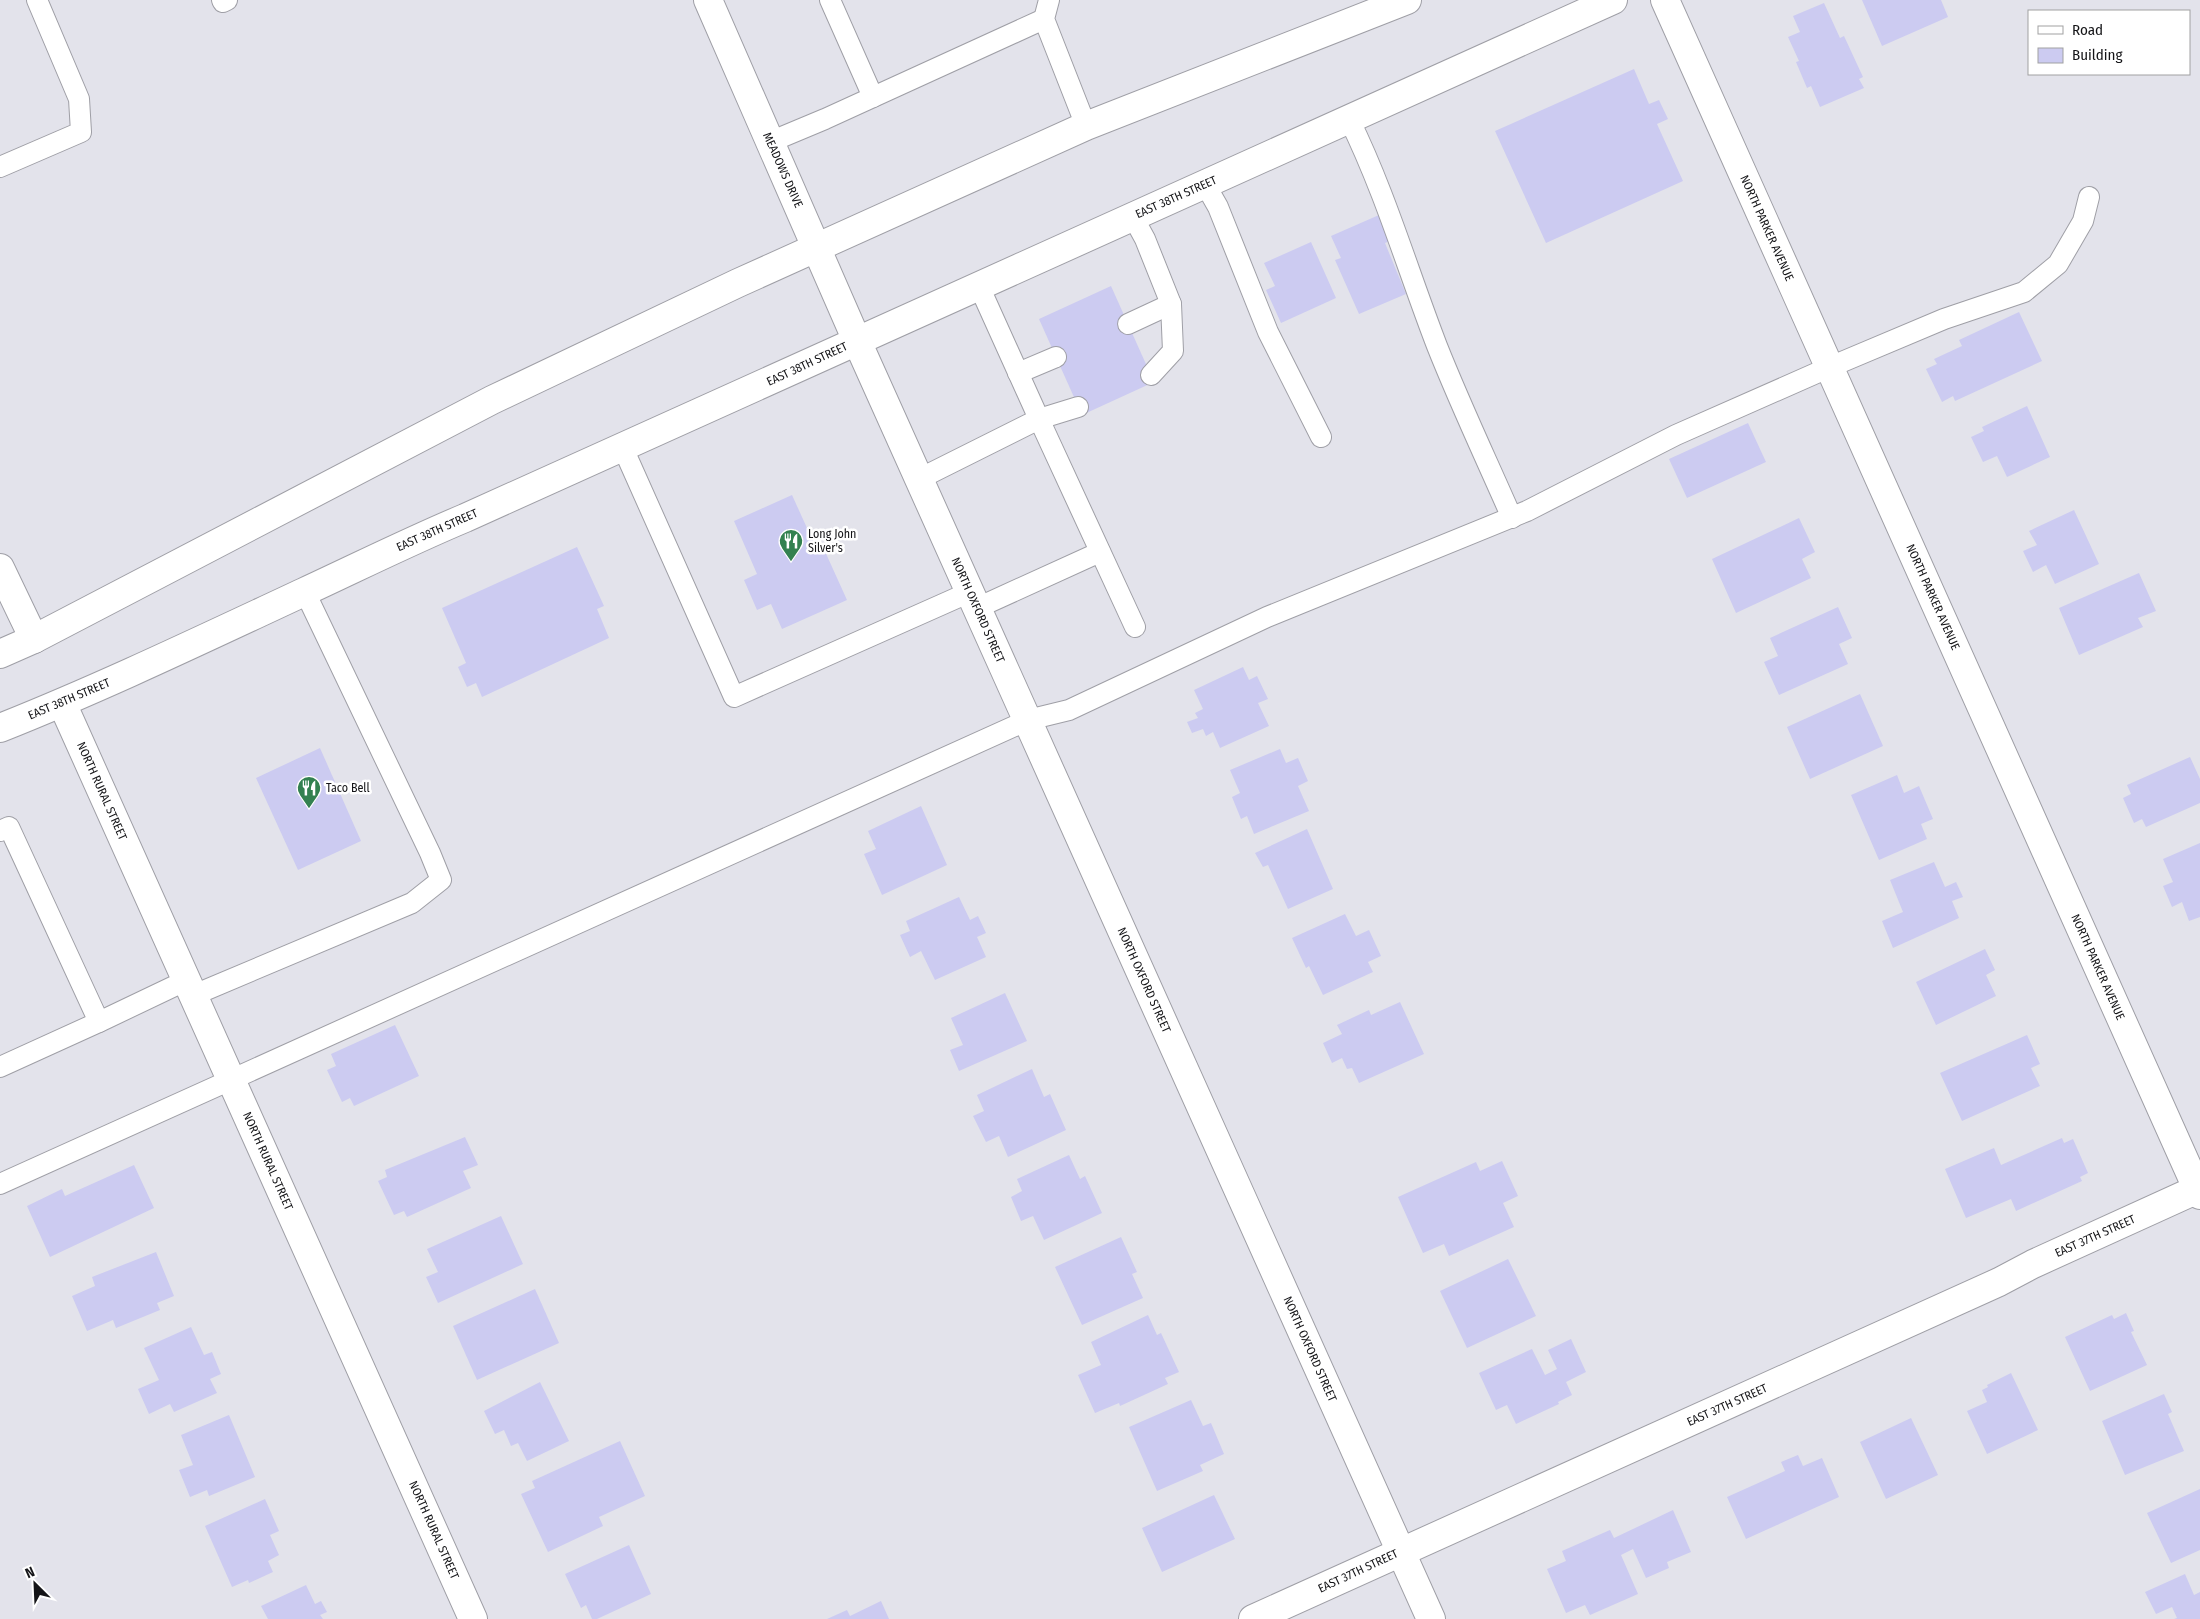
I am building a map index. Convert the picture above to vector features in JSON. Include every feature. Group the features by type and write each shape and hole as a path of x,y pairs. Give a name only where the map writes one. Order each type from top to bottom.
{"street":[{"name":"MEADOWS DRIVE","path":"708,0 857,341"},
{"path":"0,654 34,639 492,400 817,248 1086,126 1408,0"},
{"name":"EAST 38TH STREET","path":"0,728 62,703 305,592 406,543 622,448 1613,0"},
{"name":"NORTH PARKER AVENUE","path":"1665,0 2199,1191"},
{"name":"NORTH OXFORD STREET","path":"857,341 1431,1619"},
{"path":"0,568 34,639"},
{"name":"NORTH RURAL STREET","path":"62,703 473,1619"},
{"name":"EAST 37TH STREET","path":"1253,1619 1981,1290 2033,1264 2199,1191"}],"lane":[{"path":"0,167 81,132 79,100 37,0"},
{"path":"222,0 223,2 227,0"},
{"path":"830,0 873,97"},
{"path":"1049,0 1044,20 1086,126"},
{"path":"770,142 1044,20"},
{"path":"1349,120 1360,142 1404,251 1438,347 1512,518"},
{"path":"1205,184 1218,207 1268,332 1321,437"},
{"path":"0,1184 1028,720 1069,710 1267,617 1512,518 1676,435 1830,367 1944,319 2024,292 2058,264 2082,221 2089,197"},
{"path":"1133,217 1145,239 1171,304 1173,351 1151,375"},
{"path":"979,286 1135,627"},
{"path":"1128,324 1171,304"},
{"path":"1018,374 1056,357"},
{"path":"919,478 1039,419 1078,407"},
{"path":"622,448 734,697 974,600 1100,552"},
{"path":"0,1067 99,1022 412,902 441,880 426,844 305,592"},
{"path":"0,831 9,827 99,1022"}],"building":[{"path":"1862,0 1941,0 1948,17 1882,46"},
{"path":"1824,3 1840,38 1844,36 1863,77 1859,79 1864,88 1820,107 1811,86 1807,88 1796,62 1799,61 1788,37 1800,32 1793,16"},
{"path":"1634,69 1649,104 1659,100 1668,119 1657,124 1683,181 1546,243 1495,131"},
{"path":"1379,215 1390,241 1385,243 1406,294 1359,314 1335,260 1341,258 1331,236"},
{"path":"1311,242 1336,298 1281,323 1266,290 1275,286 1264,263"},
{"path":"1111,286 1154,382 1082,415 1039,319"},
{"path":"2019,312 2042,361 1955,401 1953,396 1942,402 1926,369 1937,364 1934,359 1962,346 1959,340"},
{"path":"2027,406 2050,457 2007,477 1997,456 1983,462 1971,437 1984,431 1982,427"},
{"path":"1748,423 1766,462 1687,498 1669,459"},
{"name":"Long John Silver's","path":"792,495 817,550 823,547 847,600 782,629 771,604 757,610 744,580 757,574 734,521"},
{"path":"2074,510 2099,564 2055,584 2046,565 2033,572 2023,551 2037,545 2029,531"},
{"path":"1799,518 1815,552 1802,559 1811,578 1736,613 1712,559"},
{"path":"577,547 604,606 597,609 609,638 482,697 476,683 467,687 458,667 466,663 442,608"},
{"path":"2139,573 2156,611 2138,618 2143,627 2079,655 2059,608"},
{"path":"1838,607 1852,638 1839,644 1848,664 1779,695 1764,662 1778,656 1770,638"},
{"path":"1243,667 1249,680 1257,676 1268,699 1258,703 1269,726 1220,748 1213,732 1206,736 1203,729 1192,733 1187,722 1198,718 1195,713 1203,709 1194,690"},
{"path":"1860,694 1883,746 1810,779 1787,727"},
{"name":"Taco Bell","path":"320,748 361,841 298,870 256,778"},
{"path":"1280,749 1286,763 1298,758 1308,781 1298,786 1309,811 1254,834 1247,816 1241,819 1232,797 1240,793 1230,770"},
{"path":"2190,757 2200,779 2200,803 2146,827 2142,819 2134,823 2123,798 2131,794 2127,785"},
{"path":"1897,775 1904,793 1919,786 1933,819 1921,824 1927,839 1879,860 1851,795"},
{"path":"921,806 947,865 882,895 864,854 876,849 868,831"},
{"path":"1307,829 1333,889 1288,909 1268,865 1263,867 1255,853"},
{"path":"2200,843 2200,917 2189,921 2182,902 2172,907 2163,886 2173,882 2163,859"},
{"path":"1934,862 1945,887 1956,882 1963,897 1952,901 1959,918 1893,948 1882,921 1903,912 1890,880"},
{"path":"959,897 970,920 978,916 986,933 977,937 986,957 935,980 921,951 910,957 900,935 910,931 906,921"},
{"path":"1345,914 1356,936 1369,930 1381,956 1368,962 1373,972 1323,995 1309,966 1306,968 1292,938"},
{"path":"1985,949 1995,970 1986,975 1996,996 1936,1025 1916,982"},
{"path":"1005,993 1027,1041 959,1071 950,1050 963,1045 951,1018"},
{"path":"1400,1002 1424,1054 1359,1083 1352,1068 1347,1069 1342,1058 1332,1063 1323,1043 1342,1034 1337,1025 1369,1010 1371,1015"},
{"path":"395,1025 419,1076 354,1106 350,1098 342,1102 327,1070 336,1066 331,1054"},
{"path":"2027,1035 2040,1064 2031,1068 2040,1086 1962,1121 1940,1073"},
{"path":"1032,1069 1044,1097 1050,1094 1066,1130 1008,1157 999,1136 986,1142 973,1116 984,1111 977,1095"},
{"path":"465,1137 478,1165 463,1171 471,1188 407,1217 404,1211 394,1215 378,1181 387,1177 385,1170"},
{"path":"2062,1138 2064,1143 2073,1139 2088,1173 2080,1177 2082,1181 2016,1211 2011,1199 1966,1218 1945,1169 1994,1148 2001,1165"},
{"path":"1069,1155 1080,1179 1085,1176 1102,1213 1044,1240 1033,1216 1021,1221 1011,1197 1022,1191 1017,1179"},
{"path":"1502,1161 1518,1196 1503,1203 1514,1227 1449,1256 1444,1244 1423,1253 1398,1197 1476,1162 1480,1171"},
{"path":"134,1165 154,1208 50,1257 27,1206 62,1189 65,1196"},
{"path":"501,1216 523,1264 438,1303 426,1277 438,1272 427,1249"},
{"path":"1121,1237 1137,1272 1132,1274 1143,1298 1082,1325 1055,1267"},
{"path":"156,1252 174,1296 157,1303 160,1310 116,1328 113,1320 87,1331 72,1296 95,1286 92,1277"},
{"path":"1508,1259 1536,1316 1467,1348 1440,1291"},
{"path":"535,1289 559,1343 477,1380 453,1326"},
{"path":"2126,1313 2134,1331 2131,1332 2147,1365 2090,1391 2065,1337 2112,1315 2114,1319"},
{"path":"1148,1315 1157,1335 1161,1333 1179,1372 1165,1378 1168,1384 1120,1406 1119,1403 1095,1413 1078,1375 1101,1365 1091,1342"},
{"path":"191,1327 204,1355 212,1352 221,1374 210,1379 217,1393 174,1412 170,1404 149,1414 138,1389 159,1380 144,1348"},
{"path":"1571,1339 1586,1372 1566,1382 1572,1395 1558,1402 1559,1404 1516,1424 1507,1405 1496,1410 1479,1373 1532,1349 1545,1375 1557,1369 1548,1350"},
{"path":"2011,1373 2038,1430 1987,1454 1967,1411 1987,1402 1982,1390 1988,1387 1987,1385"},
{"path":"540,1382 569,1441 527,1461 518,1443 511,1446 504,1430 495,1434 484,1411"},
{"path":"2164,1394 2172,1412 2168,1414 2184,1451 2125,1475 2102,1421"},
{"path":"1191,1400 1203,1426 1211,1423 1224,1454 1200,1465 1203,1471 1157,1491 1129,1427"},
{"path":"229,1415 255,1477 209,1496 207,1490 190,1497 179,1470 193,1465 181,1435"},
{"path":"1911,1418 1938,1475 1886,1499 1860,1442"},
{"path":"620,1441 645,1496 599,1517 603,1526 548,1552 521,1494 535,1488 532,1481"},
{"path":"1798,1455 1803,1466 1822,1458 1839,1497 1746,1539 1727,1497 1785,1471 1781,1462"},
{"path":"2200,1489 2200,1550 2171,1563 2147,1513"},
{"path":"1214,1495 1235,1539 1162,1572 1142,1528"},
{"path":"265,1499 279,1531 270,1535 279,1555 268,1561 273,1572 249,1583 248,1580 232,1587 205,1526"},
{"path":"1673,1510 1691,1552 1667,1562 1669,1568 1646,1578 1633,1549 1621,1555 1638,1594 1590,1615 1585,1605 1566,1613 1547,1569 1566,1561 1562,1551 1610,1530 1614,1538"},
{"path":"629,1545 651,1594 597,1619 592,1619 586,1605 581,1608 565,1574"},
{"path":"2185,1574 2194,1595 2200,1592 2200,1619 2174,1619 2177,1618 2172,1607 2156,1614 2145,1592"},
{"path":"306,1585 315,1604 321,1601 327,1612 320,1615 323,1619 268,1619 261,1606"},
{"path":"881,1601 889,1619 827,1619 847,1610 850,1616"}],"place":[{"name":"Long John Silver's","path":"791,562"},
{"name":"Taco Bell","path":"309,809"}]}
